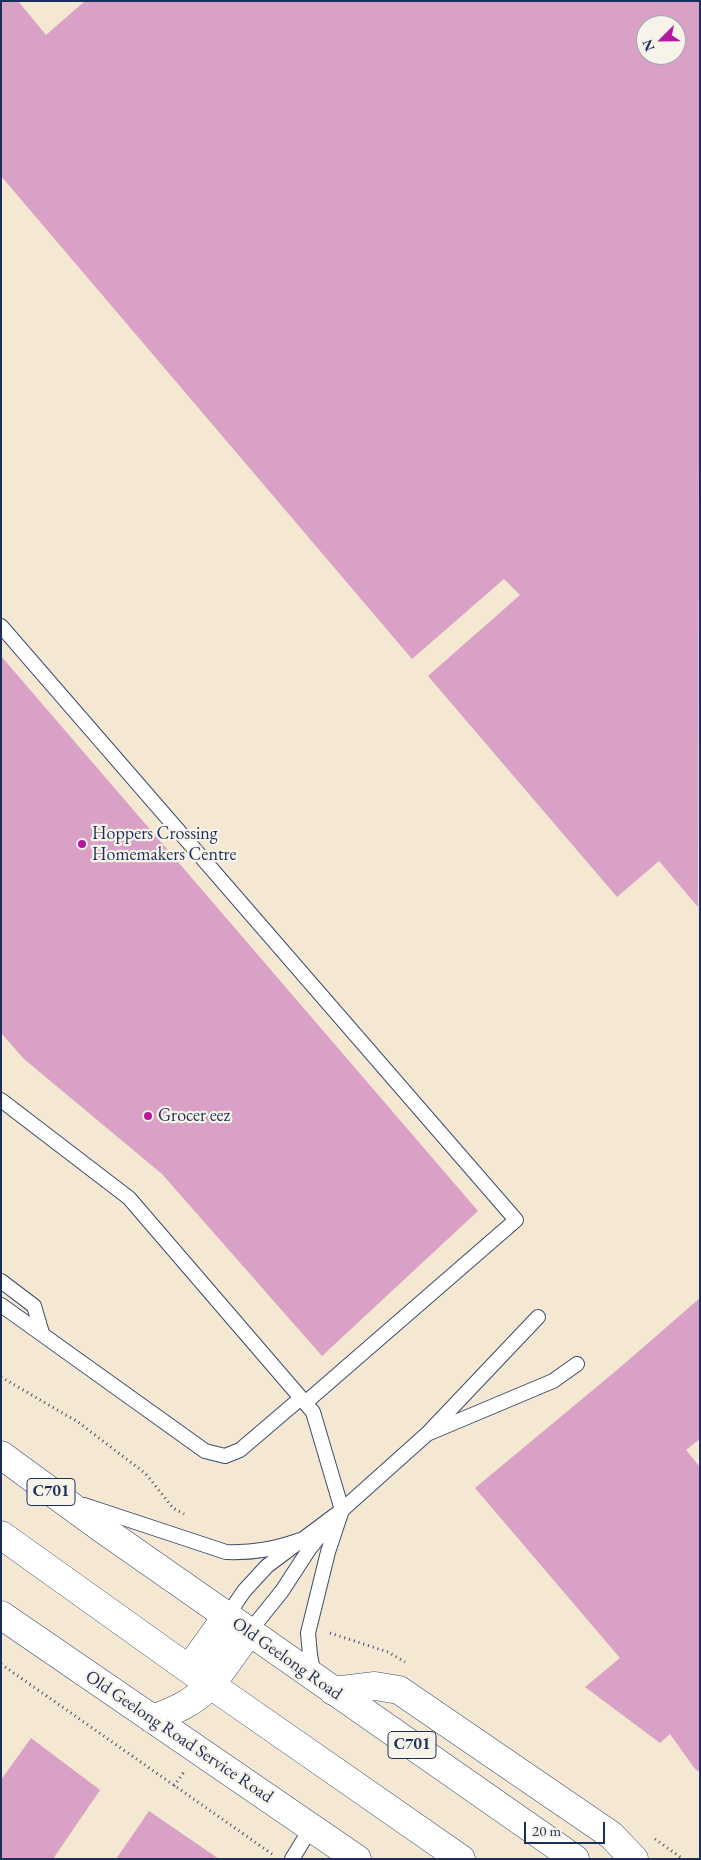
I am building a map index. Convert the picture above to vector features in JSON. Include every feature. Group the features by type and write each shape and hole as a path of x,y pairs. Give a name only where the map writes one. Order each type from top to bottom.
{"main road":[{"name":"Old Geelong Road","path":"1,1456 568,1855"},
{"path":"1,1535 461,1859"},
{"name":"Old Geelong Road Service Road","path":"1,1615 357,1859"},
{"path":"189,1669 238,1624"},
{"path":"152,1719 181,1708 197,1699 212,1685 238,1624"},
{"path":"324,1684 375,1686 399,1690 611,1835 634,1859"}],"lane":[{"path":"1,626 516,1220 303,1400 240,1450 224,1456 205,1451 1,1305"},
{"path":"1,1100 129,1198 313,1412 342,1510 328,1552 308,1633 310,1654 324,1684"},
{"path":"1,1281 34,1306 42,1333"},
{"path":"238,1624 244,1591 267,1566 342,1510 427,1434 538,1317"},
{"path":"427,1434 553,1381 577,1364"},
{"path":"57,1496 226,1552 249,1553 274,1549 300,1540"},
{"path":"238,1624 282,1591 310,1548 342,1510"},
{"path":"292,1859 311,1828"}],"path":[{"path":"1,1377 78,1422 146,1474 173,1508 189,1517"},
{"path":"309,1626 388,1652 410,1665"},
{"path":"1,1664 279,1859"},
{"path":"651,1836 683,1859"}],"building":[{"path":"1,1 18,1 46,35 85,1 700,1 698,907 659,861 617,897 428,676 520,595 504,579 412,659 1,176"},
{"name":"Hoppers Crossing Homemakers Centre","path":"1,656 478,1211 322,1356 162,1174 24,1059 1,1033"},
{"path":"700,1298 700,1439 686,1450 700,1467 700,1772 695,1769 670,1734 660,1743 585,1687 620,1658 475,1488"},
{"path":"31,1738 100,1790 53,1859 1,1859 1,1780"},
{"path":"149,1811 219,1859 116,1859"}],"place":[{"name":"Hoppers Crossing Homemakers Centre","path":"82,844"},
{"name":"Grocer eez","path":"148,1116"}]}
